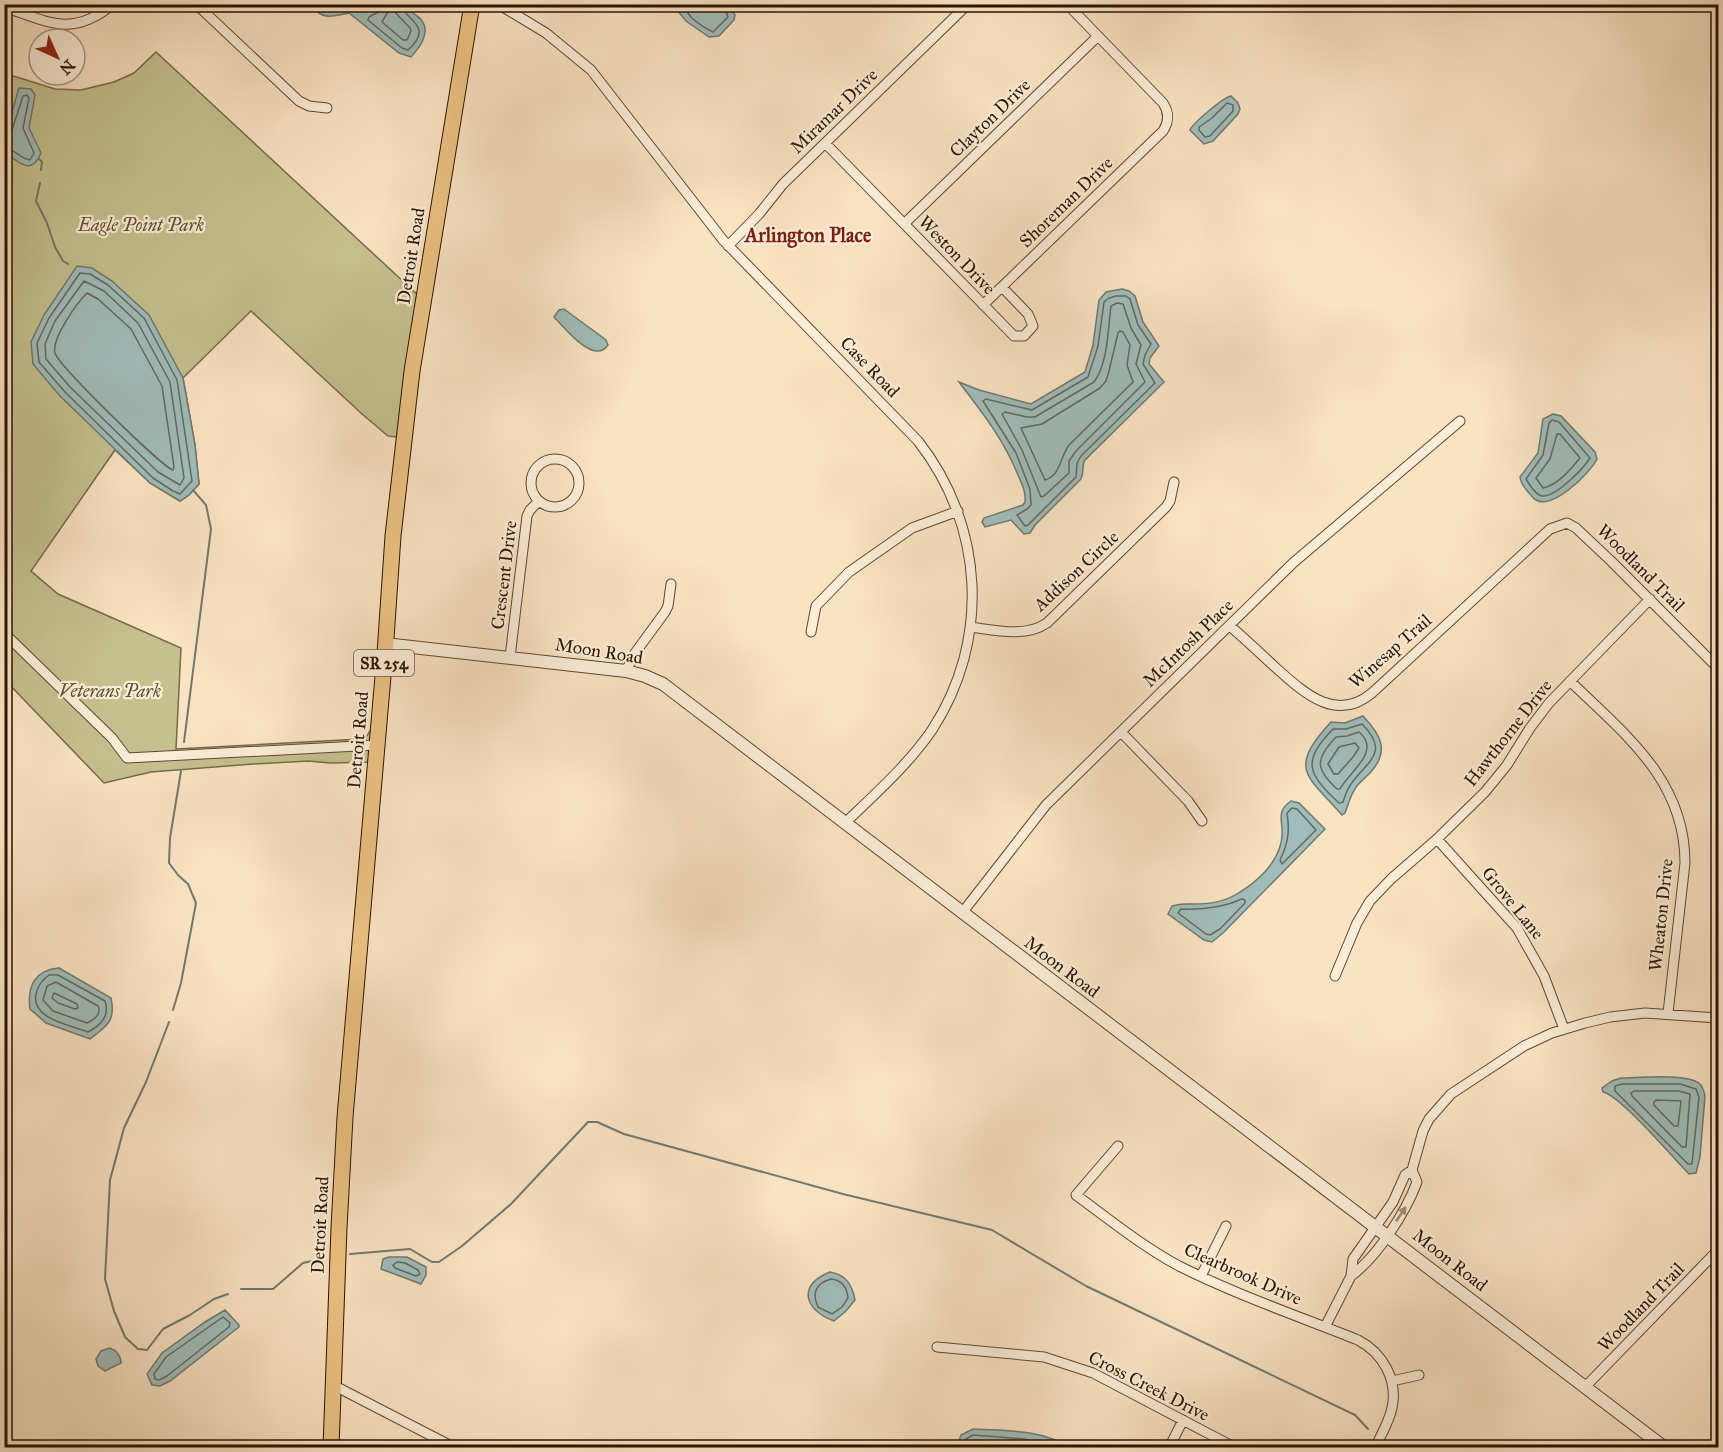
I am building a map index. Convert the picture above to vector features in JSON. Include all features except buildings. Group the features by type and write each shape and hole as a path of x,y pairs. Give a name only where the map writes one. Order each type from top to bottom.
{"main road":[{"name":"Detroit Road","path":"331,1448 345,1117 394,527 412,371 472,4"}],"street":[{"path":"4,7 57,25 70,25 86,22 99,16 113,4"},
{"path":"196,4 299,101 309,106 327,108"},
{"name":"Case Road","path":"498,4 555,39 591,70 728,246 913,435 934,464 958,511 971,559 972,590 970,627 960,673 937,722 908,760 845,823"},
{"name":"Miramar Drive","path":"728,246 755,219 783,184 968,4"},
{"path":"1067,4 1098,36"},
{"name":"Shoreman Drive","path":"983,305 1163,131 1168,119 1163,103 1098,36"},
{"name":"Clayton Drive","path":"904,225 1098,36"},
{"name":"Weston Drive","path":"825,143 1014,336 1020,337 1028,333 1032,326 1031,317 1002,287"},
{"name":"McIntosh Place","path":"962,913 1041,811 1301,556 1460,421"},
{"path":"552,460 560,460 573,467 579,482 575,497 569,503 554,507 539,501 532,488 532,480 538,466 552,460"},
{"name":"Addison Circle","path":"970,627 1020,632 1032,630 1047,623 1166,507 1170,501 1174,482"},
{"name":"Crescent Drive","path":"510,657 527,516 539,501"},
{"path":"811,632 816,606 849,572 912,528 958,511"},
{"name":"Winesap Trail","path":"1230,626 1305,693 1328,704 1354,703 1368,696 1550,530 1563,523"},
{"name":"Woodland Trail","path":"1563,523 1570,524 1583,534 1719,668"},
{"path":"626,671 635,653 665,612 671,584"},
{"name":"Hawthorne Drive","path":"1335,976 1357,923 1370,901 1472,806 1495,781 1540,714 1650,599"},
{"path":"4,633 112,738 127,758 377,745"},
{"name":"Moon Road","path":"386,644 626,671 663,684 1376,1225 1665,1448"},
{"name":"Wheaton Drive","path":"1570,681 1649,760 1665,783 1679,819 1684,844 1684,862 1668,1013"},
{"path":"1121,732 1188,801 1202,821"},
{"name":"Grove Lane","path":"1437,839 1517,928 1544,976 1564,1029"},
{"path":"1325,1327 1351,1276 1353,1259 1393,1202 1405,1175 1412,1170 1426,1124 1446,1098 1506,1056 1564,1029 1635,1013 1668,1013 1719,1018"},
{"name":"Clearbrook Drive","path":"1118,1146 1076,1195 1139,1242 1201,1276 1225,1288 1358,1340 1374,1351 1384,1364 1392,1381"},
{"path":"1351,1276 1363,1267 1410,1201 1417,1182 1412,1170"},
{"path":"1201,1276 1226,1226"},
{"name":"Woodland Trail","path":"1586,1386 1719,1250"},
{"name":"Cross Creek Drive","path":"937,1347 1044,1357 1093,1373 1236,1448"},
{"path":"1375,1448 1392,1409 1392,1381 1419,1375"},
{"path":"333,1385 455,1448"},
{"path":"1169,1448 1183,1420"}],"green space":[{"name":"Eagle Point Park","path":"156,52 421,298 397,437 388,436 362,414 251,311 183,378 195,445 199,484 180,501 150,483 115,450 31,571 58,594 181,648 176,749 361,739 367,736 373,726 371,762 309,761 151,772 104,783 5,680 4,73 27,80 27,87 81,90 114,82 134,73"}],"water":[{"path":"395,4 420,19 425,27 424,36 420,46 411,57 399,53 349,13 323,15 313,5 362,5 370,10 383,5"},
{"path":"680,5 727,5 735,15 734,20 719,36 709,37 686,21 677,10"},
{"path":"19,88 31,89 35,95 29,128 41,153 34,164 29,166 20,163 5,152 5,136"},
{"path":"1231,96 1238,103 1240,109 1238,114 1213,141 1204,144 1190,130 1209,111"},
{"path":"77,266 92,268 112,281 149,315 183,378 195,445 199,484 180,501 150,483 60,396 33,364 31,342 44,315"},
{"path":"1122,289 1135,296 1143,322 1159,346 1150,358 1149,364 1164,382 1085,460 1080,480 1035,525 1030,533 1024,534 1011,520 985,527 982,522 984,518 1023,505 1025,495 1012,462 999,438 959,382 979,390 1031,404 1085,372 1093,345 1099,300 1106,292"},
{"path":"564,309 606,340 608,345 602,350 595,351 580,343 554,317 559,310"},
{"path":"1553,414 1561,416 1595,452 1597,459 1579,481 1561,495 1543,502 1533,498 1523,486 1520,477 1538,453 1543,419"},
{"path":"1363,716 1381,743 1380,757 1370,773 1356,787 1342,815 1312,781 1307,772 1306,762 1309,751 1317,738 1331,722 1345,723"},
{"path":"1291,801 1299,803 1325,829 1223,933 1212,942 1204,940 1168,914 1175,905 1207,903 1230,898 1260,877 1271,865 1279,851 1282,836 1281,815"},
{"path":"59,968 111,998 112,1012 109,1022 90,1039 46,1023 30,1009 30,993 34,981 44,972"},
{"path":"1673,1077 1692,1080 1700,1084 1705,1096 1700,1157 1696,1173 1689,1174 1634,1115 1603,1092 1602,1088 1621,1078"},
{"path":"407,1257 426,1267 426,1275 421,1284 381,1269 383,1259"},
{"path":"830,1272 840,1275 847,1281 855,1300 834,1321 816,1311 808,1297 812,1284 819,1277"},
{"path":"225,1310 239,1327 170,1381 160,1386 152,1385 147,1374 162,1353"},
{"path":"110,1348 118,1354 121,1363 105,1371 98,1366 96,1359 101,1351"},
{"path":"973,1429 1035,1434 1058,1441 1068,1447 957,1447 961,1435"}],"waterway":[{"path":"39,159 42,162 41,170"},
{"path":"40,183 36,201 55,247 63,261 68,264"},
{"path":"184,742 211,529 206,505 193,490"},
{"path":"173,1010 181,983 196,903 188,884 169,863 170,838 181,771"},
{"path":"169,1022 146,1082 124,1128 110,1180 105,1279 114,1311 125,1337 138,1349 147,1350 163,1329 214,1299 228,1294"},
{"path":"350,1254 410,1249 432,1262 439,1262 462,1246 511,1204 588,1122 597,1122 624,1134 843,1194 992,1230 1086,1286 1355,1415 1368,1429"},
{"path":"241,1289 273,1289 303,1263 325,1258"}],"district":[{"name":"Arlington Place","path":"808,235"}],"park label":[{"name":"Veterans Park","path":"110,691"}]}
